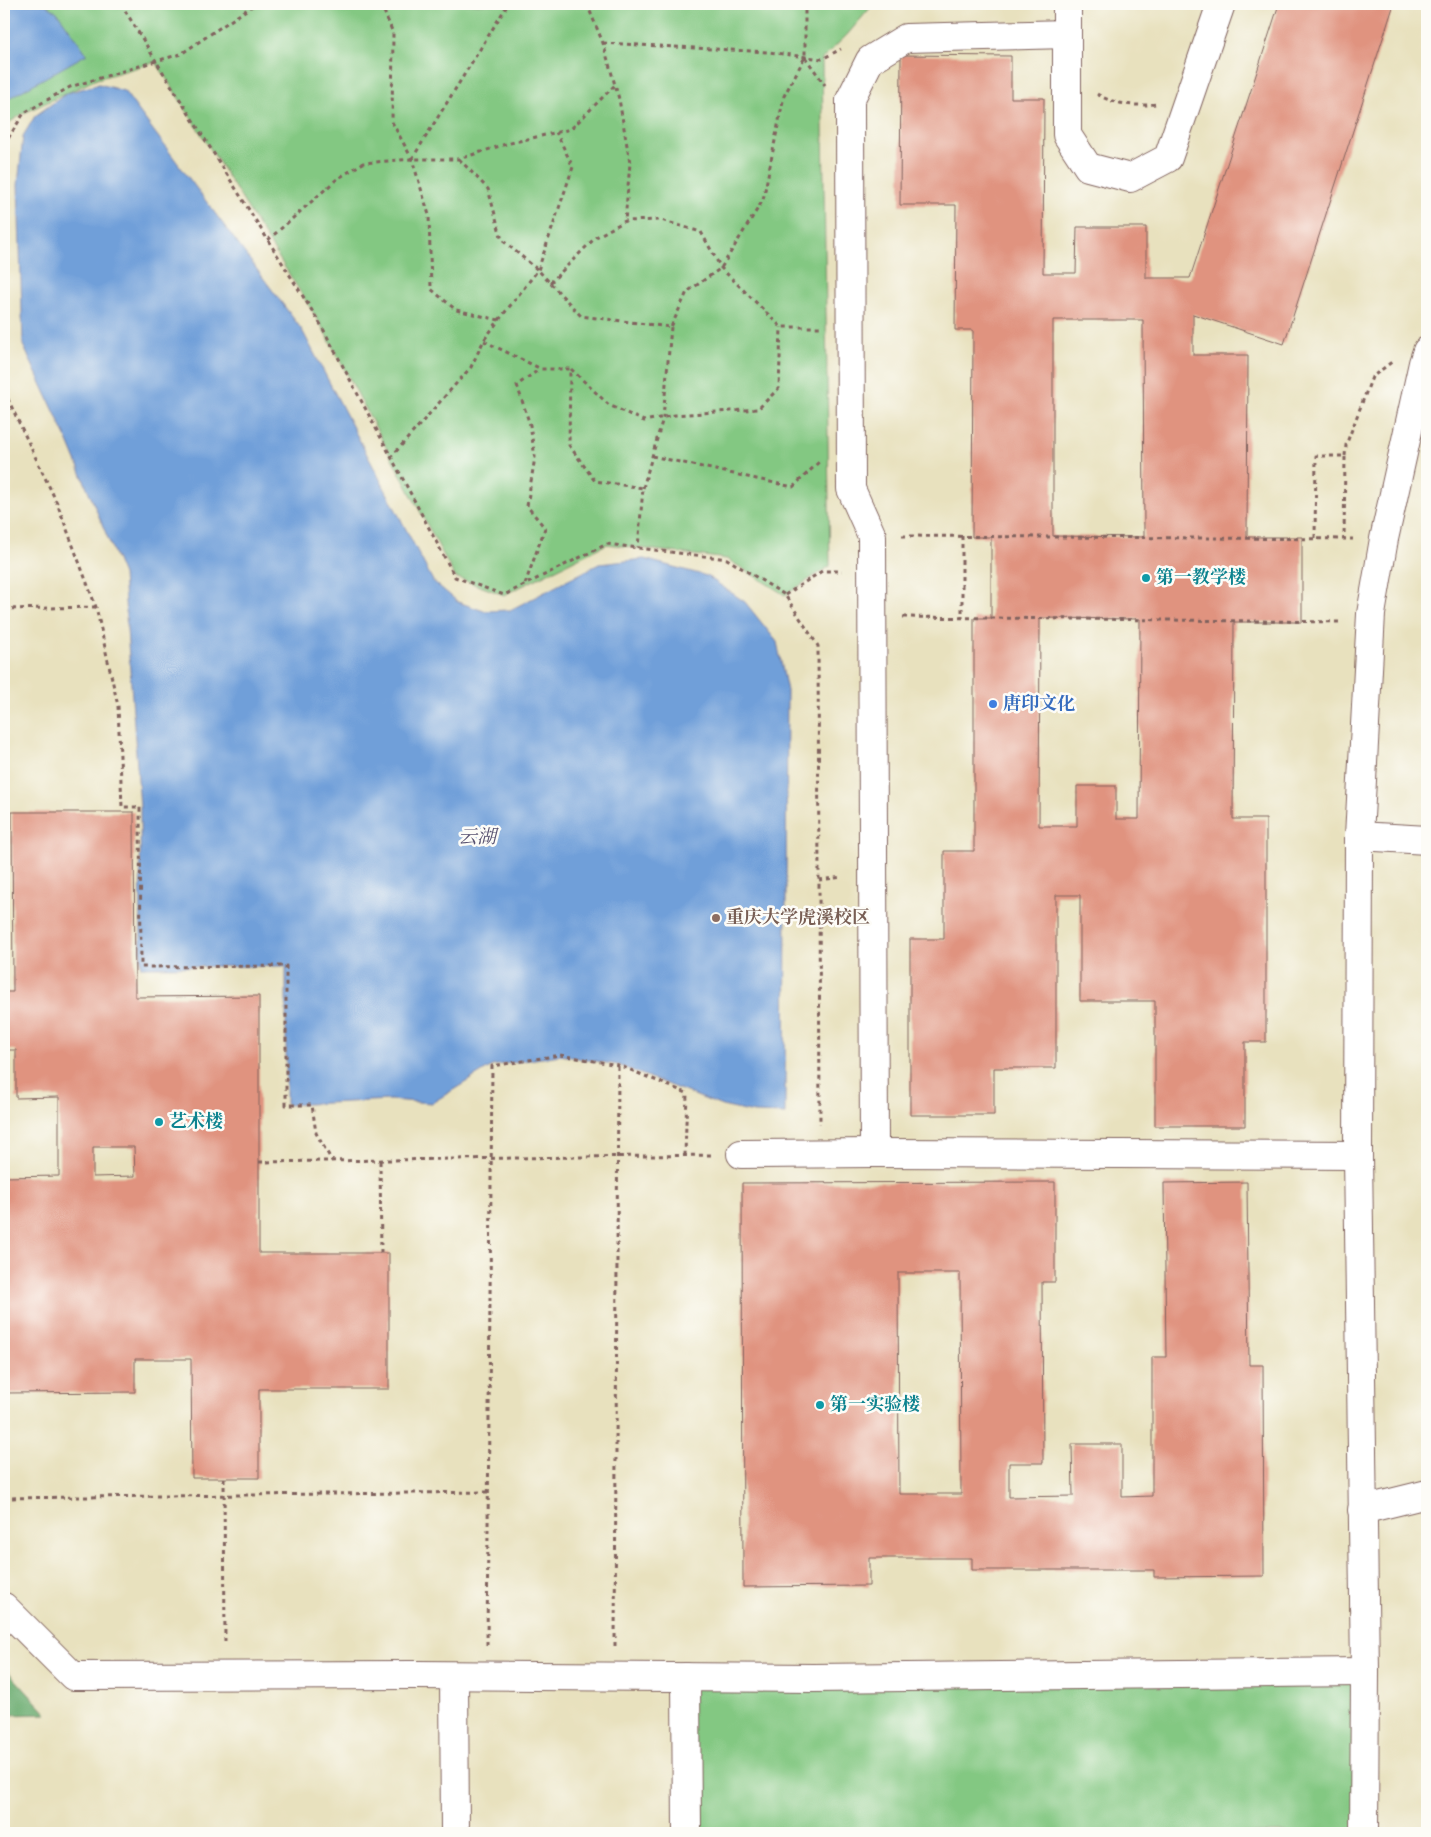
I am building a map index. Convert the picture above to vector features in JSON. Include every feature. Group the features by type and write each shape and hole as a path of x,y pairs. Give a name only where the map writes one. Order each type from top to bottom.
{"lane":[{"path":"1067,4 1067,135 1088,167 1130,178 1168,158 1221,4"},
{"path":"874,1152 872,536 851,489 850,100 870,60 906,38 1067,34"},
{"path":"1364,1833 1365,1672 1358,1155 1359,836 1371,622 1384,539 1427,351"},
{"path":"1359,836 1427,840"},
{"path":"740,1154 874,1152 1358,1155"},
{"path":"1362,1510 1427,1494"},
{"path":"4,1608 73,1676 832,1678 1365,1672"},
{"path":"454,1676 456,1833"},
{"path":"686,1677 687,1833"}],"path":[{"path":"121,4 321,325 455,577 504,595 607,544 727,559 785,595 818,646 821,1153"},
{"path":"4,145 24,114 70,87 181,54 255,4"},
{"path":"381,4 393,33 392,122 412,159 429,215 431,289 456,310 499,320"},
{"path":"412,159 508,4"},
{"path":"587,4 602,43 619,99 630,163 625,221"},
{"path":"638,548 643,488 663,418 671,327 687,292 720,268 763,200 784,96 805,57 805,4"},
{"path":"602,43 768,52 822,59 847,46"},
{"path":"1067,76 1107,100 1146,105 1188,98"},
{"path":"268,240 337,179 363,163 412,159 459,159 506,144 571,129 615,85"},
{"path":"391,457 471,367 484,340 538,270 572,167 556,132"},
{"path":"459,159 488,189 502,240 538,270 581,316 671,327"},
{"path":"550,283 596,237 625,221 661,220 700,232 720,268 781,327 851,327"},
{"path":"484,340 541,369 570,369 609,405 644,422 663,418 758,410 779,388 781,327"},
{"path":"1344,539 1346,445 1372,377 1394,360"},
{"path":"525,584 545,528 527,506 535,457 530,425 517,385 541,369"},
{"path":"570,369 569,445 595,481 643,488"},
{"path":"4,383 6,395 57,503 96,608 118,706 122,807 140,807 141,966 286,966 286,1105 312,1105 316,1133 332,1161"},
{"path":"652,456 793,487 822,458 851,458"},
{"path":"1315,538 1316,456 1345,456"},
{"path":"872,536 1384,539"},
{"path":"962,536 962,618"},
{"path":"785,595 822,571 872,572"},
{"path":"4,609 96,608"},
{"path":"872,617 1371,622"},
{"path":"487,1676 492,1066 560,1055 618,1065 687,1093 685,1155"},
{"path":"615,1676 618,1065"},
{"path":"259,1162 740,1154"},
{"path":"380,1161 381,1253"},
{"path":"224,1478 225,1676"},
{"path":"4,1498 488,1492"}],"green space":[{"path":"4,4 933,4 871,7 847,35 822,59 830,566 785,595 727,559 607,544 504,595 455,577 321,325 156,62 97,79 24,113 4,126"},
{"path":"4,1667 47,1714 4,1715"},
{"path":"1365,1672 1364,1833 687,1833 686,1677"}],"water":[{"path":"4,4 45,4 57,12 87,54 4,101"},
{"name":"云湖","path":"99,84 124,91 302,330 433,581 458,602 484,611 510,610 599,564 644,559 707,576 745,602 777,642 787,691 785,1114 754,1113 722,1106 618,1065 560,1055 492,1066 432,1103 390,1100 286,1105 286,966 141,967 140,807 123,575 67,439 23,345 18,185 23,136 35,116 67,93"}],"building":[{"name":"第一教学楼","path":"1279,4 1394,4 1284,344 1193,314 1193,355 1248,355 1247,537 1302,537 1302,622 1234,622 1233,819 1266,819 1266,1042 1245,1042 1245,1126 1155,1126 1155,1001 1080,1001 1080,895 1056,895 1056,1068 994,1068 994,1115 910,1115 910,939 944,939 944,851 974,851 974,618 991,618 991,537 972,537 973,330 955,330 956,205 900,205 901,55 1011,56 1011,98 1044,98 1043,273 1076,273 1077,227 1146,227 1146,278 1190,278","holes":["1053,320 1143,320 1144,537 1053,536","1040,618 1140,619 1139,819 1116,819 1116,786 1077,786 1077,826 1039,826"]},
{"name":"艺术楼","path":"12,812 134,812 135,997 259,996 259,1253 389,1253 389,1389 259,1389 259,1478 192,1478 191,1359 135,1359 135,1392 4,1393 4,1177 59,1176 59,1097 16,1098 16,1050 4,1050 4,992 13,992","holes":["93,1147 134,1147 135,1176 93,1177"]},
{"name":"第一实验楼","path":"1055,1182 1055,1282 1042,1282 1043,1463 1009,1463 1009,1497 1073,1496 1072,1444 1122,1444 1122,1497 1152,1496 1152,1357 1166,1357 1164,1183 1247,1182 1249,1365 1263,1365 1264,1576 1154,1577 1154,1570 972,1570 972,1558 869,1558 869,1586 743,1587 742,1183","holes":["898,1273 960,1273 961,1494 899,1494"]}],"place":[{"name":"第一教学楼","path":"1146,578"},
{"name":"唐印文化","path":"993,704"},
{"name":"重庆大学虎溪校区","path":"716,918"},
{"name":"艺术楼","path":"159,1122"},
{"name":"第一实验楼","path":"820,1405"}]}
